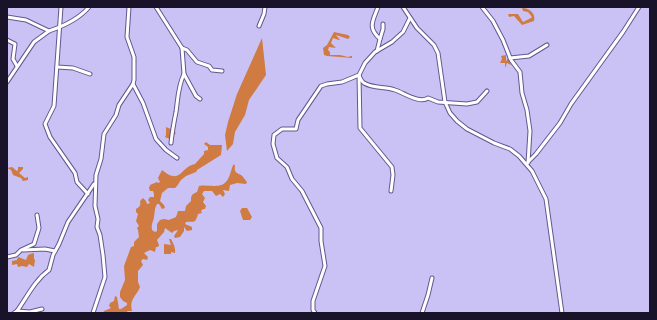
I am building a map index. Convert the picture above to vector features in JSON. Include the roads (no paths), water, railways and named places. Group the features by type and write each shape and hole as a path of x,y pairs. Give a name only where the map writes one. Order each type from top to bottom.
{"street":[{"path":"61,7 54,106 45,124 50,137 75,173 77,182 88,194"},
{"path":"7,82 34,42 49,31 60,28 83,14 89,7"},
{"path":"129,7 127,37 134,57 133,84 143,103 156,139 166,150 177,158"},
{"path":"156,7 182,48 184,74 200,99"},
{"path":"259,26 265,7"},
{"path":"378,7 371,26 373,31 380,39"},
{"path":"403,7 417,28 434,45 438,53 445,102 457,121 467,129 510,150 519,156 532,171 546,199 562,313"},
{"path":"482,7 493,21 510,58 520,72 522,93 529,118 530,131 528,167"},
{"path":"528,162 560,123 571,104 624,32 638,7"},
{"path":"7,17 26,20 49,31"},
{"path":"391,191 393,175 392,167 360,128 359,75 365,63 377,51 392,42 403,32 410,18"},
{"path":"377,51 383,24"},
{"path":"7,40 15,44 13,60 17,66"},
{"path":"510,58 529,56 547,45"},
{"path":"182,48 187,50 197,62 209,66 212,70 222,71"},
{"path":"57,67 73,68 90,74"},
{"path":"171,143 180,81 184,74"},
{"path":"359,75 363,82 374,87 394,89 419,101 424,101 428,98 438,102 467,104 477,102 487,91"},
{"path":"315,313 313,310 313,301 322,280 325,266 320,241 321,228 302,191 292,179 287,167 277,158 273,144 274,136 282,129 296,129 298,120 321,86 342,82 359,75"},
{"path":"15,312 44,273 49,270 51,258 63,237 68,222 93,188 101,159 104,134 116,115 119,105 133,84"},
{"path":"93,313 105,277 100,235 97,227 98,219 95,206 95,182"},
{"path":"7,257 16,255 21,250 35,242 39,228 37,215"},
{"path":"21,250 45,249 55,251"},
{"path":"422,313 432,278"},
{"path":"15,312 30,312 42,309"}]}
